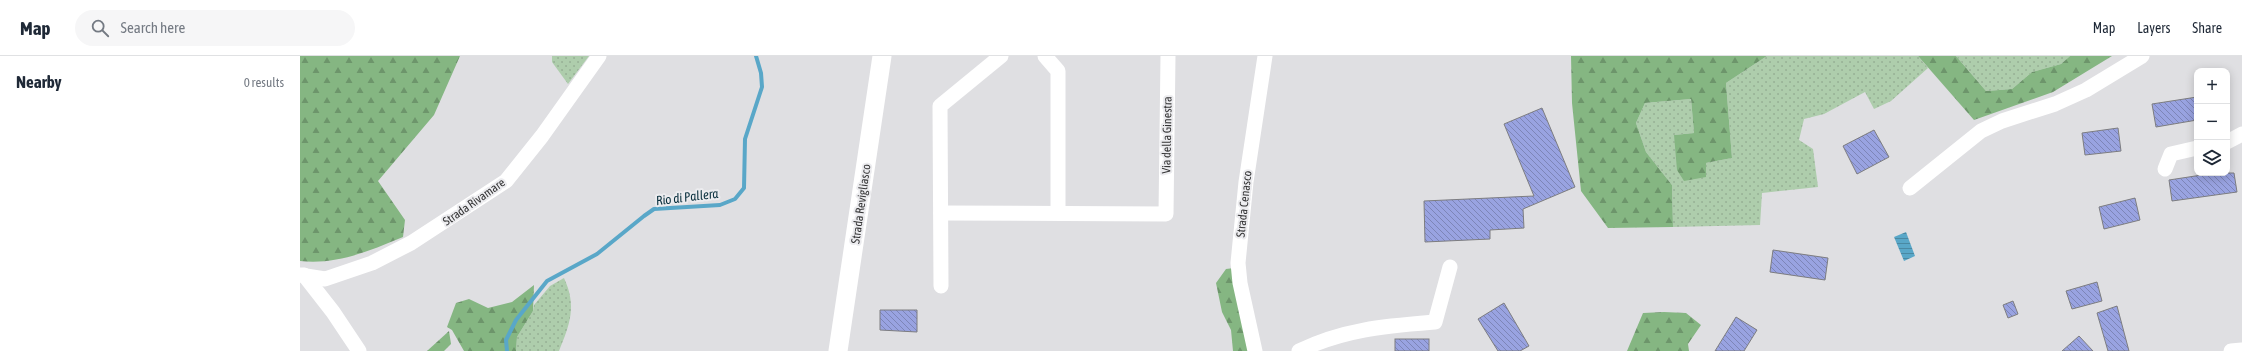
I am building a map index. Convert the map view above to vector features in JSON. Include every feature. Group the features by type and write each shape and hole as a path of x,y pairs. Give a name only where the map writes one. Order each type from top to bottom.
{"street":[{"name":"Strada Rivamare","path":"302,275 325,279 372,263 411,243 506,181 542,136 599,56"},
{"name":"Strada Revigliasco","path":"838,351 850,283 882,56"},
{"path":"941,286 940,106 1001,56"},
{"path":"941,213 1058,213 1058,71 1045,56"},
{"name":"Via della Ginestra","path":"1058,213 1166,214 1168,56"},
{"name":"Strada Cenasco","path":"1255,351 1238,262 1245,190 1265,56"},
{"path":"1910,188 1981,131 2002,121 2055,104 2086,90 2142,56"},
{"path":"2230,140 2242,134"},
{"path":"2165,169 2171,154 2194,149"},
{"path":"1299,351 1319,342 1376,326 1435,322 1450,267"},
{"path":"302,275 333,312 359,351"},
{"path":"2230,351 2242,350"}],"green space":[{"path":"300,56 460,56 434,115 378,181 405,220 403,237 353,256 327,261 300,261"},
{"path":"552,56 589,56 568,84 552,62"},
{"path":"1571,56 1767,56 1726,83 1732,158 1706,163 1706,177 1684,181 1677,170 1674,135 1694,133 1691,99 1645,103 1636,123 1646,152 1672,185 1673,227 1608,228 1581,191 1572,103"},
{"path":"1767,56 1918,56 1928,68 1891,101 1874,109 1865,92 1824,114 1804,119 1799,140 1813,149 1818,187 1762,193 1760,225 1673,227 1672,185 1646,152 1636,123 1645,103 1691,99 1694,133 1674,135 1706,177 1706,163 1732,158 1726,83"},
{"path":"1918,56 1956,56 1986,91 2012,89 2032,72 2061,64 2070,56 2112,56 2053,92 1974,120"},
{"path":"1956,56 2070,56 2061,64 2032,72 2012,89 1986,91"},
{"path":"1234,268 1249,351 1233,351 1231,330 1222,312 1216,283 1226,269"},
{"path":"564,278 568,288 571,306 569,323 559,351 516,351 517,337 533,311 534,305 550,286"},
{"path":"534,285 533,311 517,337 516,351 464,351 452,330 447,327 456,303 469,299 488,308 512,302"},
{"path":"1643,313 1686,313 1701,325 1688,344 1689,351 1627,351"},
{"path":"449,331 451,344 444,351 427,351"}],"water":[{"path":"1906,232 1915,256 1904,261 1894,237"}],"building":[{"path":"2194,97 2194,121 2156,127 2152,104"},
{"path":"1542,108 1575,187 1523,209 1524,228 1490,230 1490,239 1425,242 1424,201 1534,196 1504,124"},
{"path":"2118,128 2121,151 2085,155 2082,133"},
{"path":"1874,130 1889,157 1857,174 1843,146"},
{"path":"2230,173 2234,173 2237,192 2172,201 2169,180 2195,176 2230,176"},
{"path":"2135,198 2140,220 2104,229 2099,207"},
{"path":"1773,250 1828,258 1825,280 1770,272"},
{"path":"2097,282 2102,301 2072,309 2066,291"},
{"path":"2013,301 2018,314 2008,318 2003,305"},
{"path":"1504,303 1529,346 1520,351 1498,351 1478,319"},
{"path":"2117,306 2129,351 2108,351 2097,313"},
{"path":"880,310 917,310 917,332 880,330"},
{"path":"1736,317 1757,330 1744,351 1715,351"},
{"path":"2079,336 2093,351 2062,351"},
{"path":"1395,339 1429,339 1429,351 1395,351"}],"waterway":[{"name":"Rio di Pallera","path":"507,351 506,340 516,320 547,281 597,254 654,209 720,205 735,199 744,188 745,139 762,87 761,73 756,56"}]}
